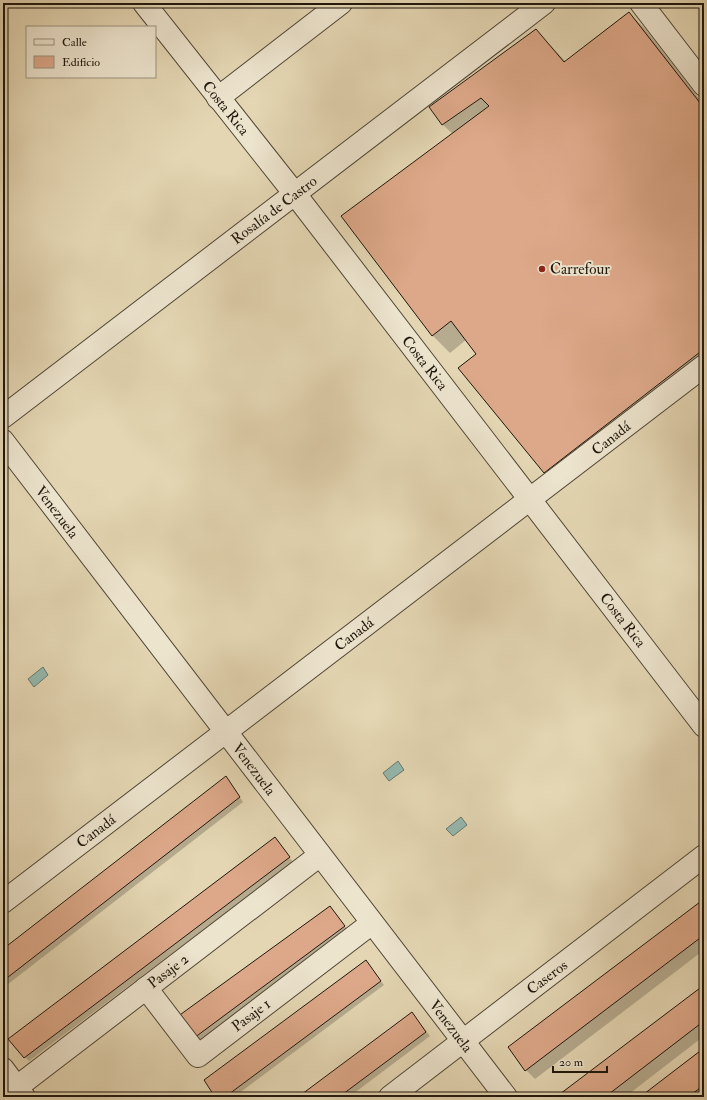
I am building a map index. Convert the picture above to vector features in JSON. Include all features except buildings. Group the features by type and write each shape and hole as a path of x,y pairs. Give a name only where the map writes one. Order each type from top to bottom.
{"street":[{"name":"Costa Rica","path":"144,3 295,194 704,726"},
{"path":"218,98 341,3"},
{"name":"Rosalía de Castro","path":"3,417 544,3"},
{"path":"641,3 704,86"},
{"name":"Canadá","path":"3,902 704,366"},
{"name":"Venezuela","path":"3,441 506,1097"},
{"name":"Pasaje 2","path":"20,1092 146,988 320,855"},
{"name":"Caseros","path":"390,1097 704,856"},
{"name":"Pasaje 1","path":"146,988 198,1056 372,923"},
{"path":"3,1069 20,1092"}],"water":[{"path":"43,667 48,675 34,687 28,679"},
{"path":"398,761 404,770 389,781 383,773"},
{"path":"461,817 467,825 453,836 446,829"}],"place":[{"name":"Carrefour","path":"542,269"}]}
